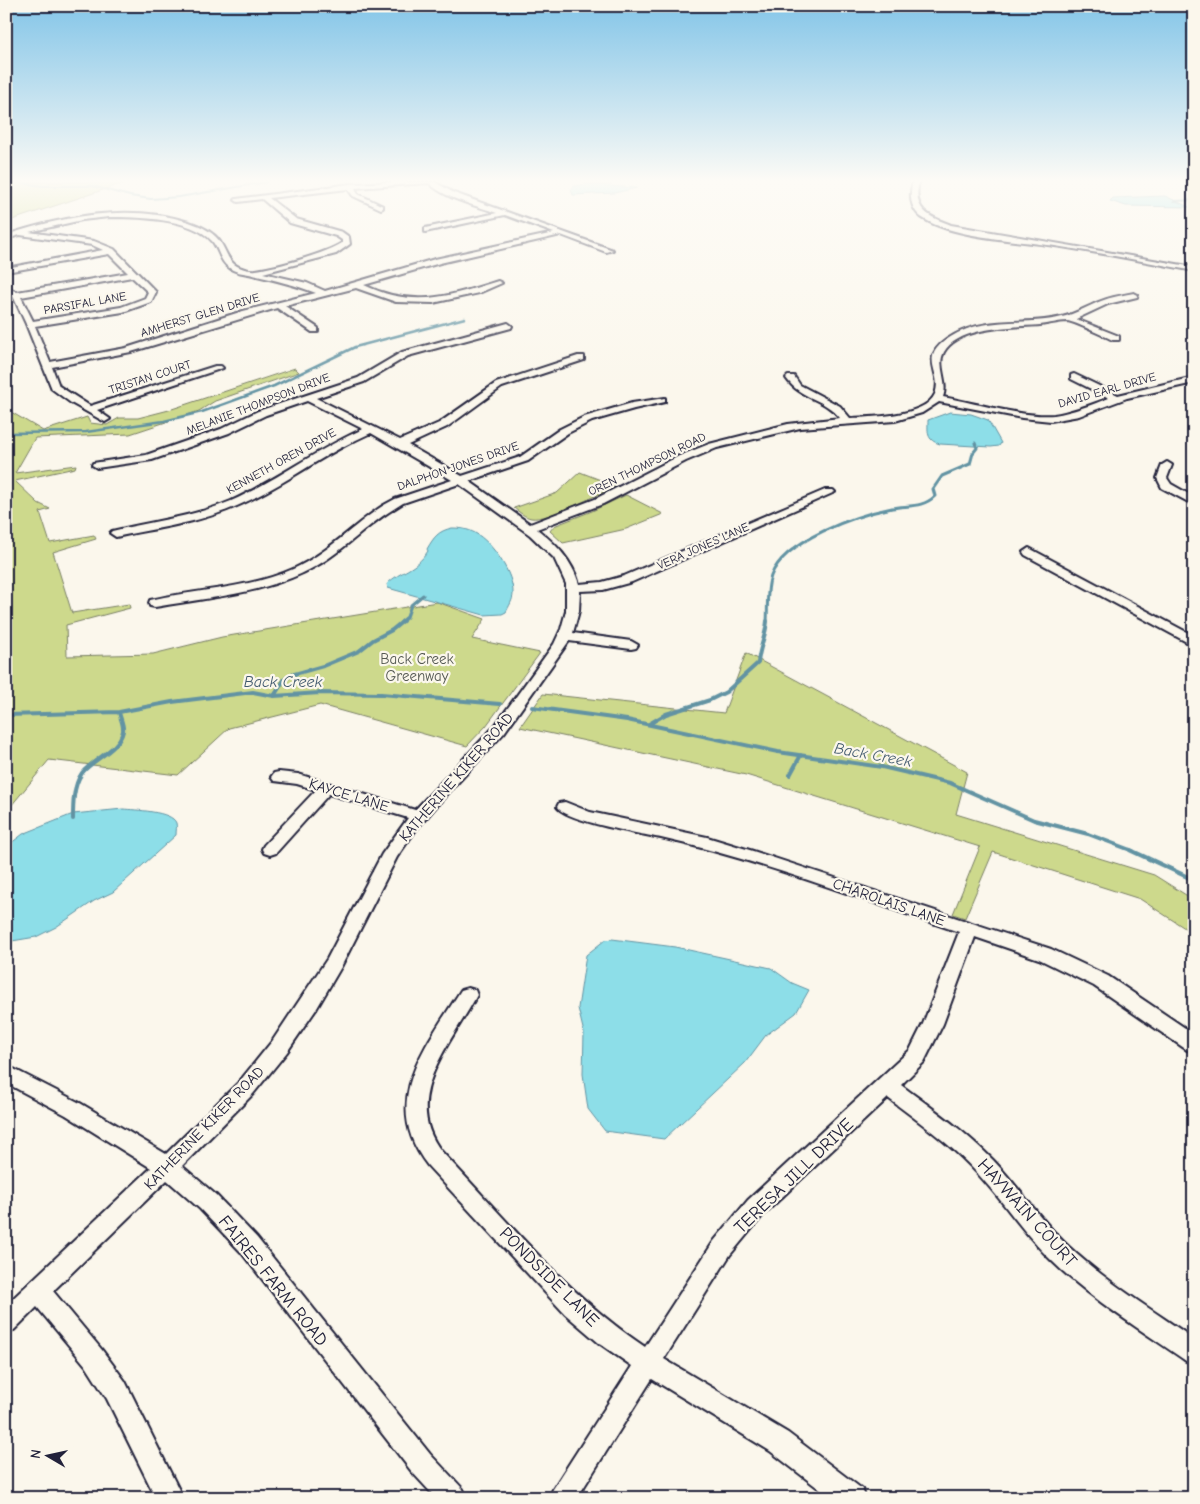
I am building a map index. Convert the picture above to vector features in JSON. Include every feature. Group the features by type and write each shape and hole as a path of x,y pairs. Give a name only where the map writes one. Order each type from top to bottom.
{"street":[{"path":"6,270 104,252"},
{"name":"PARSIFAL LANE","path":"30,324 123,309 148,300 152,292 112,252"},
{"path":"224,252 228,263 234,268 304,285 326,294"},
{"path":"253,274 332,252"},
{"name":"AMHERST GLEN DRIVE","path":"47,365 128,350 246,313 357,286 438,261 477,252"},
{"path":"1107,252 1194,269"},
{"path":"16,295 134,274"},
{"path":"357,286 392,300 418,303 434,302 463,295 491,287 498,283"},
{"path":"6,289 16,295 30,324 55,387 74,402 105,419"},
{"path":"938,398 942,387 936,357 947,342 964,334 986,328 1068,318 1102,303 1134,295"},
{"path":"278,306 315,330"},
{"path":"1068,318 1116,338"},
{"name":"MELANIE THOMPSON DRIVE","path":"97,465 148,458 209,436 262,413 369,376 388,362 408,353 508,326"},
{"path":"399,444 442,424 499,385 581,358"},
{"name":"TRISTAN COURT","path":"89,410 218,368"},
{"path":"1074,377 1118,399"},
{"path":"791,378 797,387 837,408 847,421"},
{"name":"DAVID EARL DRIVE","path":"938,398 1046,418 1075,414 1118,399 1194,380"},
{"name":"KATHERINE KIKER ROAD","path":"6,1322 246,1088 296,1025 334,962 390,854 418,816 500,730 565,636 572,616 574,588 564,563 555,551 528,528 461,480 399,444 308,398"},
{"name":"OREN THOMPSON ROAD","path":"528,528 597,502 710,447 788,427 883,419 908,414 927,407 938,398"},
{"name":"DALPHON JONES DRIVE","path":"155,603 249,586 286,576 315,562 388,506 405,498 524,459 564,431 588,419 632,406 662,400"},
{"name":"KENNETH OREN DRIVE","path":"116,533 207,513 229,506 277,481 342,442 370,430"},
{"path":"1167,465 1162,478 1166,486 1194,502"},
{"name":"VERA JONES LANE","path":"574,588 603,586 628,579 829,492"},
{"path":"1029,552 1194,642"},
{"path":"565,636 630,645"},
{"name":"KAYCE LANE","path":"279,777 298,779 418,816"},
{"path":"270,849 326,788"},
{"name":"CHAROLAIS LANE","path":"565,807 586,816 739,852 1068,964 1101,981 1133,1001 1194,1044"},
{"name":"TERESA JILL DRIVE","path":"562,1498 722,1248 747,1217 909,1065 923,1046 949,985 969,929"},
{"name":"PONDSIDE LANE","path":"468,995 419,1081 415,1109 417,1126 424,1144 435,1159 573,1306 607,1335 674,1380 779,1442 853,1498"},
{"name":"FAIRES FARM ROAD","path":"6,1073 143,1150 167,1167 208,1202 248,1245 421,1463 454,1498"},
{"name":"HAYWAIN COURT","path":"887,1086 974,1154 998,1179 1059,1252 1089,1278 1194,1353"},
{"path":"38,1290 94,1358 116,1390 170,1498"}],"green space":[{"name":"Back Creek Greenway","path":"295,368 299,372 215,401 199,411 130,434 35,438 15,473 76,465 75,468 15,481 38,503 50,509 40,512 50,543 94,535 96,539 53,552 72,613 129,604 130,608 66,625 67,656 153,654 222,637 437,602 485,619 472,639 540,653 486,726 467,746 320,705 229,728 178,775 49,760 6,812 6,409 43,431 87,417 90,423 107,425 119,418 138,418 169,410"},
{"path":"580,472 616,486 561,511 539,518 527,517 514,508 557,493"},
{"path":"626,495 663,514 626,529 563,543 550,531 554,526"},
{"path":"746,653 967,772 956,814 1154,875 1194,900 1194,934 1140,899 993,852 965,918 953,914 980,847 746,775 520,727 543,694 724,713"}],"water":[{"path":"950,412 971,414 988,420 1001,443 999,446 991,447 940,444 935,442 929,435 928,420"},
{"path":"452,528 464,529 482,537 501,559 510,577 513,594 506,612 484,615 388,588 387,584 392,579 413,567 423,558 437,535"},
{"path":"123,809 168,816 176,823 176,835 113,892 94,901 56,927 36,937 6,942 6,847 23,834 73,814"},
{"path":"612,939 675,947 771,968 792,983 809,990 796,1013 766,1035 745,1063 664,1139 605,1131 588,1109 583,1074 584,1033 578,1008 586,955 605,940"}],"waterway":[{"path":"6,433 86,432 164,421 202,412 274,386 355,347 465,318"},
{"path":"767,622 769,581 778,563 790,551 823,531 842,523 877,511 925,503 935,496 933,489 942,476 970,464 973,453 977,448 975,443"},
{"path":"401,622 407,617 411,605 423,595"},
{"path":"274,696 284,680 291,675 323,666 359,651 403,621"},
{"path":"649,724 666,714 710,700 726,692 758,663 767,621"},
{"name":"Back Creek","path":"119,712 172,702 253,692 274,696"},
{"name":"Back Creek","path":"274,696 320,693 381,694 500,704"},
{"name":"Back Creek","path":"532,707 627,720 801,755"},
{"name":"Back Creek","path":"6,715 119,712"},
{"path":"73,819 73,801 79,778 92,763 111,749 121,738 123,729 119,712"},
{"path":"790,775 801,755"},
{"name":"Back Creek","path":"801,755 882,767 950,783 1034,820 1088,834 1133,851"},
{"name":"Back Creek","path":"1130,850 1194,880"}]}
